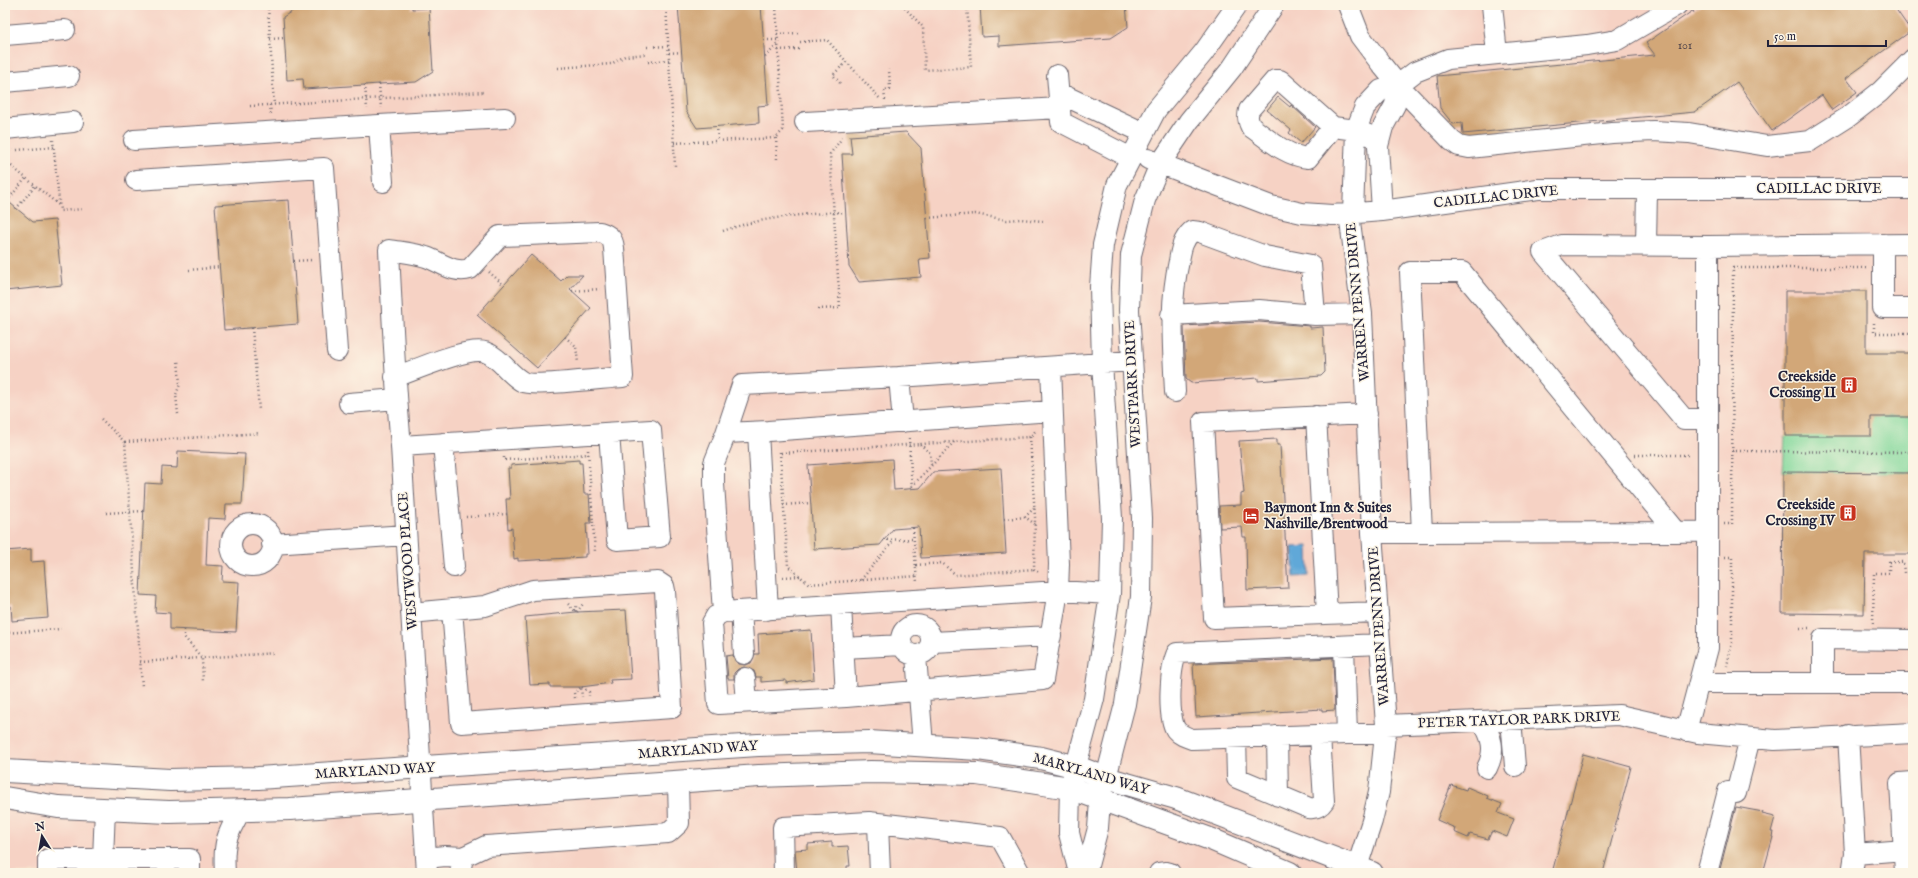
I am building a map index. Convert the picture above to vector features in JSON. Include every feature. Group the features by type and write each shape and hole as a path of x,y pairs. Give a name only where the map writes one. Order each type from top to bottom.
{"main road":[{"name":"MARYLAND WAY","path":"5,771 170,780 258,778 704,749 869,742 978,749 1041,758 1077,767 1106,778 1205,808 1361,871"},
{"path":"678,783 704,749"},
{"name":"MARYLAND WAY","path":"5,798 58,807 169,812 290,808 678,783 759,776 871,772 977,774 1070,788 1100,801 1213,840 1290,873"},
{"path":"105,809 106,777"}],"street":[{"name":"WESTPARK DRIVE","path":"1079,873 1069,833 1070,788 1077,767 1094,699 1110,594 1112,518 1100,328 1100,287 1103,245 1117,185 1156,110 1204,52 1237,5"},
{"name":"WESTPARK DRIVE","path":"1086,873 1098,828 1100,801 1125,704 1141,597 1142,518 1130,326 1131,255 1145,200 1160,164 1189,121 1232,68 1274,5"},
{"path":"1348,5 1360,36 1398,85 1452,141 1459,146 1469,148 1612,133 1653,131 1689,133 1767,146 1810,141 1848,117 1875,96 1913,59"},
{"path":"1492,5 1497,54"},
{"path":"1382,211 1379,183 1379,139 1383,127 1395,105 1398,85 1415,72 1448,59 1586,45 1618,40 1677,5"},
{"path":"5,35 65,30"},
{"path":"5,82 69,76"},
{"name":"WARREN PENN DRIVE","path":"1361,871 1379,792 1386,730 1372,533 1362,314 1351,214 1356,130 1365,107 1373,97 1380,90 1398,85"},
{"path":"805,122 856,120 1059,100 1144,133"},
{"name":"CADILLAC DRIVE","path":"1059,100 1132,155 1282,209 1314,214 1351,214 1382,211 1538,189 1913,189"},
{"path":"134,140 505,118"},
{"path":"5,128 73,122"},
{"path":"376,125 383,182"},
{"path":"1333,126 1356,130 1379,139"},
{"path":"136,180 324,168 337,352"},
{"path":"1646,246 1647,190"},
{"path":"1175,392 1172,315 1174,280 1183,244 1187,235 1192,231 1200,232 1265,256 1311,265 1315,315"},
{"name":"WESTWOOD PLACE","path":"427,865 401,446 395,377 389,250 425,256 453,269 464,271 470,269 500,236 600,232 610,236 613,241 617,288"},
{"path":"1883,244 1883,308 1913,308"},
{"path":"1708,419 1684,419 1543,252 1562,245 1708,246 1913,244"},
{"path":"1686,731 1707,653 1714,528 1708,419 1708,246"},
{"path":"1422,533 1410,272 1462,272 1676,532"},
{"path":"395,377 463,353 478,350 490,354 523,382 539,383 623,377 617,288"},
{"path":"1172,315 1259,310 1315,315 1362,314"},
{"path":"1100,328 1130,326"},
{"path":"744,654 732,612 714,484 714,463 742,385 899,377 1132,361"},
{"path":"1050,367 1059,564 1058,591 1043,680 846,697 718,704 712,623 716,616 732,612 1058,591 1110,594"},
{"path":"899,377 905,422"},
{"path":"349,403 397,399"},
{"path":"726,433 1052,411"},
{"path":"1367,414 1203,422 1205,461 1214,618 1378,612"},
{"path":"1316,416 1326,614"},
{"path":"401,446 609,432 651,430 660,537 617,540 609,432"},
{"path":"758,432 768,610"},
{"path":"443,443 454,567"},
{"path":"1372,533 1676,532 1714,528"},
{"path":"272,544 406,535"},
{"path":"411,613 452,609 485,606 533,590 658,582 664,586 665,591 672,708 461,723 452,609"},
{"path":"914,625 915,600"},
{"path":"841,605 846,697"},
{"path":"843,648 909,650 925,653 930,648 932,642 931,635 928,631 920,626 914,625 904,631 901,639 909,650 919,690 923,745"},
{"path":"932,642 1051,636"},
{"path":"1823,682 1823,640 1913,640"},
{"path":"1347,734 1344,646 1380,644"},
{"name":"PETER TAYLOR PARK DRIVE","path":"1344,646 1177,653 1172,666 1171,697 1173,722 1177,730 1184,736 1192,739 1347,734 1482,721 1619,715 1698,733 1775,740 1913,733"},
{"path":"745,678 747,702"},
{"path":"1700,683 1913,683"},
{"path":"1511,720 1515,766"},
{"path":"1482,721 1492,743 1492,758 1487,768"},
{"path":"1236,737 1237,778 1278,796 1309,808 1314,808 1322,804 1324,800 1320,735"},
{"path":"1277,736 1278,796"},
{"path":"1848,736 1853,864 1908,853"},
{"path":"1707,873 1750,738"},
{"path":"1905,873 1908,853 1900,783 1913,782"},
{"path":"427,865 445,856 461,865 486,846 668,834 679,823 678,783"},
{"path":"103,859 105,809"},
{"path":"225,873 225,844 227,835 241,810"},
{"path":"784,873 784,826 868,822 1000,837 1020,873"},
{"path":"878,824 880,873"},
{"path":"48,873 48,859 103,859 157,866 190,859 190,873"},
{"path":"1159,873 1170,873"}],"path":[{"path":"268,5 274,105"},
{"path":"666,5 676,166"},
{"path":"776,5 783,130 776,138 777,159"},
{"path":"902,5 923,27 925,70 971,67 967,5"},
{"path":"777,34 800,33"},
{"path":"270,39 284,38"},
{"path":"764,40 778,40"},
{"path":"800,42 827,40 886,105 884,90 890,89 889,69"},
{"path":"765,57 778,44"},
{"path":"647,47 668,46"},
{"path":"778,50 801,48"},
{"path":"668,53 682,52"},
{"path":"558,68 611,64 625,56 647,54"},
{"path":"648,62 669,60"},
{"path":"840,83 833,75 846,62"},
{"path":"376,125 380,98 379,84"},
{"path":"365,85 366,99 376,125"},
{"path":"250,106 484,92"},
{"path":"818,308 840,308 830,154 856,120"},
{"path":"52,124 60,211 83,209"},
{"path":"717,126 718,141"},
{"path":"674,144 776,138"},
{"path":"5,151 54,147"},
{"path":"5,161 60,206"},
{"path":"7,201 26,178"},
{"path":"16,209 35,186"},
{"path":"723,231 744,223 767,221 789,215 845,212"},
{"path":"927,218 975,214 1007,220 1020,219 1043,221"},
{"path":"188,270 220,267"},
{"path":"1714,528 1732,524 1733,268 1875,268"},
{"path":"572,291 617,288"},
{"path":"1874,318 1874,332 1913,332"},
{"path":"252,328 259,410"},
{"path":"566,337 576,346 580,380"},
{"path":"178,360 180,384 176,395 178,414"},
{"path":"1034,569 1035,524 1030,437 1052,411"},
{"path":"101,419 125,442 142,687"},
{"path":"905,422 910,445 912,488 955,442"},
{"path":"758,432 781,453 788,566 809,584 917,576"},
{"path":"125,442 260,433"},
{"path":"587,434 595,552"},
{"path":"781,453 1030,437"},
{"path":"919,444 930,453 932,459 931,466"},
{"path":"1732,451 1913,452"},
{"path":"1635,455 1693,455"},
{"path":"762,507 811,503"},
{"path":"1004,519 1025,517 1034,508"},
{"path":"106,513 144,511"},
{"path":"450,518 507,514"},
{"path":"1025,517 1035,524"},
{"path":"913,528 917,576 915,600"},
{"path":"883,540 914,539"},
{"path":"860,580 894,540"},
{"path":"1719,557 1732,557 1732,642 1724,682"},
{"path":"1869,627 1874,619 1874,573 1889,573 1889,562 1903,562 1904,573 1913,573"},
{"path":"916,565 942,563 956,575 1034,569 1058,591"},
{"path":"1800,628 1815,628"},
{"path":"5,632 61,629"},
{"path":"184,630 184,637 202,658 203,683"},
{"path":"140,662 275,653"}],"shaded area":[{"path":"5,5 1913,5 1913,873 5,873"}],"green space":[{"path":"1871,417 1913,417 1913,473 1783,472 1785,436"}],"water":[{"path":"1308,546 1309,576 1294,577 1292,547"}],"building":[{"path":"412,5 412,9 429,8 433,71 416,82 304,89 303,79 287,80 283,17 300,6"},
{"path":"678,5 761,5 768,105 758,106 759,123 697,128 686,111"},
{"path":"980,5 1126,5 1128,27 1111,38 999,46 999,36 982,37"},
{"path":"1701,5 1893,5 1911,31 1846,78 1857,92 1832,110 1822,95 1772,131 1737,82 1695,112 1463,134 1462,123 1453,124 1440,108 1437,76 1655,55 1646,43"},
{"path":"1278,97 1290,107 1291,105 1315,127 1301,143 1289,133 1291,130 1267,110"},
{"path":"906,132 921,148 930,258 919,259 921,277 859,282 849,266 842,154 852,154 850,136"},
{"path":"5,199 33,222 55,220 62,285 5,291"},
{"path":"289,200 298,324 224,330 215,205"},
{"path":"531,255 561,281 567,275 583,275 570,289 591,308 537,368 477,315"},
{"name":"Creekside Crossing II","path":"1785,291 1866,291 1866,353 1913,353 1913,417 1871,417 1871,436 1785,436"},
{"path":"1259,322 1310,326 1310,328 1323,327 1325,372 1321,376 1258,381 1258,378 1191,383 1186,379 1184,326"},
{"name":"Baymont Inn & Suites Nashville/Brentwood","path":"1277,439 1277,445 1280,445 1288,588 1247,590 1246,537 1243,537 1242,527 1220,528 1219,506 1241,505 1241,494 1244,493 1239,441"},
{"path":"178,451 245,454 242,504 226,504 225,519 208,518 206,565 223,566 222,581 239,582 236,632 170,629 170,613 155,612 156,596 140,595 145,483 161,484 162,467 177,468"},
{"path":"892,459 894,490 920,488 933,472 1001,468 1006,553 921,558 919,527 893,529 880,545 814,549 808,465"},
{"path":"579,460 579,463 582,463 584,494 589,494 591,523 586,523 588,554 585,554 585,557 518,561 518,558 514,559 512,528 508,529 506,499 510,499 508,468 511,468 511,465"},
{"name":"Creekside Crossing IV","path":"1783,472 1913,473 1913,554 1865,554 1864,614 1782,613"},
{"path":"31,549 31,562 44,561 48,618 12,621 11,606 5,607 5,551"},
{"path":"626,610 631,679 610,680 611,683 581,687 550,687 550,684 530,685 525,617 576,612"},
{"path":"811,630 814,679 786,683 786,680 761,682 761,677 756,677 754,671 744,667 738,669 734,673 734,679 728,679 726,656 733,655 735,661 739,664 745,665 751,663 755,654 759,654 758,634"},
{"path":"1333,658 1335,710 1322,711 1322,709 1196,717 1193,664"},
{"path":"1583,754 1631,767 1603,873 1552,873"},
{"path":"1451,785 1466,790 1467,787 1502,804 1498,813 1514,819 1507,837 1492,831 1488,839 1470,834 1468,838 1454,832 1455,828 1437,820"},
{"path":"1736,807 1763,812 1762,814 1775,817 1771,832 1773,832 1773,837 1763,873 1719,873"},
{"path":"832,842 832,847 848,846 850,866 847,866 847,873 797,873 795,850 808,849 808,844"}],"place":[{"name":"Creekside Crossing II","path":"1849,385"},
{"name":"Creekside Crossing IV","path":"1848,513"},
{"name":"Baymont Inn & Suites Nashville/Brentwood","path":"1251,516"}]}
